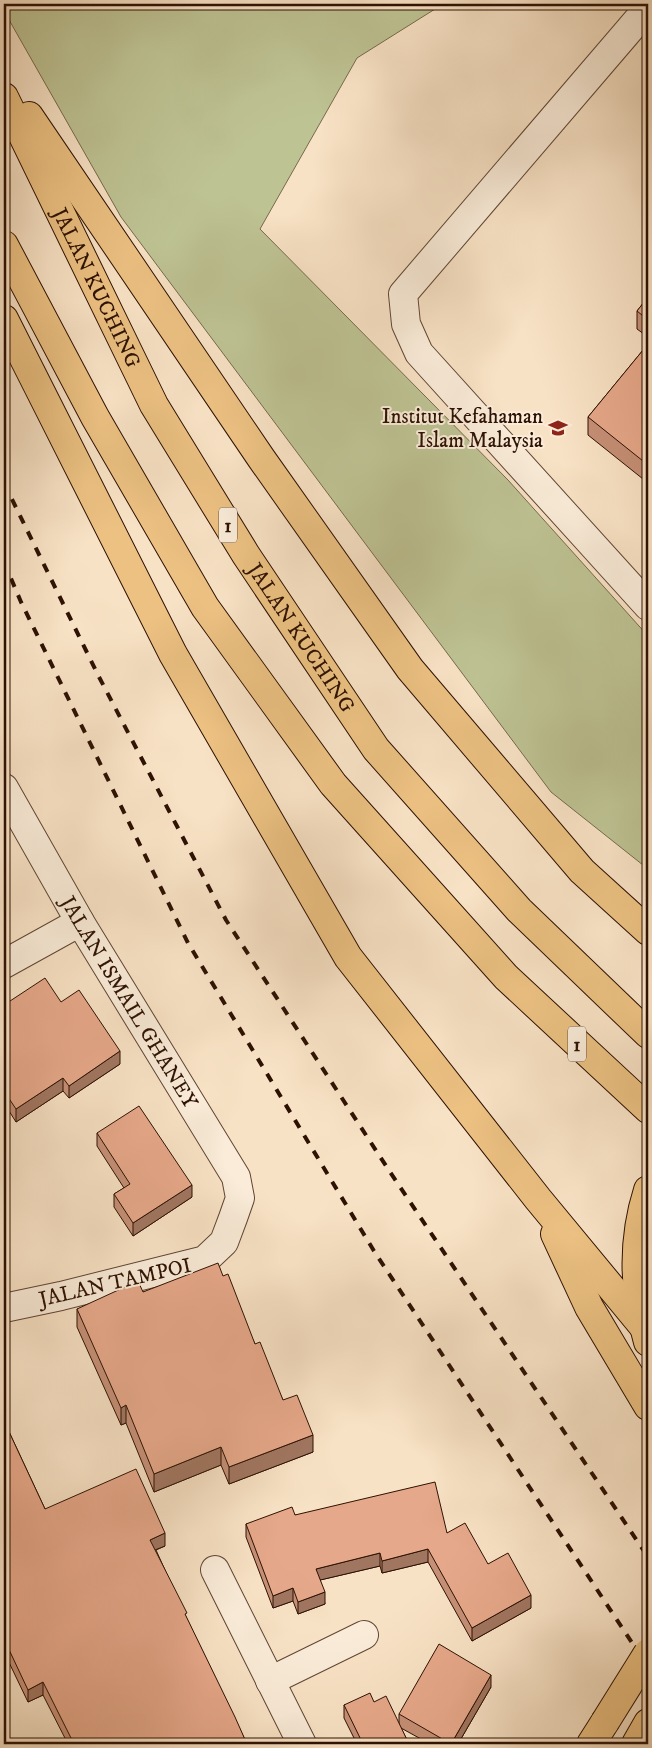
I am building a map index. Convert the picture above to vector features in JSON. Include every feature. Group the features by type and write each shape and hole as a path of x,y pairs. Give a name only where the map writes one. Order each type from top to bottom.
{"main road":[{"path":"4,80 261,458 410,669 582,871 648,931"},
{"name":"JALAN KUCHING","path":"4,97 154,405 246,555 376,749 519,910 648,1034"},
{"name":"1","path":"4,245 95,417 205,607 334,784 506,978 648,1110"},
{"path":"4,320 173,654 348,957 646,1334"},
{"path":"582,871 648,909"},
{"path":"646,1198 640,1226 637,1271 638,1296 646,1334"},
{"path":"538,1199 589,1307 648,1406"},
{"path":"598,1733 648,1653"},
{"path":"636,1744 648,1723"}],"street":[{"path":"648,8 403,294 406,324 419,353 648,606"},
{"name":"JALAN ISMAIL GHANEY","path":"4,788 80,922 236,1177 240,1198 233,1218"},
{"path":"4,964 80,922"},
{"name":"JALAN TAMPOI","path":"4,1308 61,1296 205,1260 224,1242 233,1218"},
{"path":"215,1570 302,1744"},
{"path":"270,1681 364,1635"}],"green space":[{"path":"4,4 443,4 357,58 260,229 508,480 648,636 648,869 551,792 121,217 4,11"}],"building":[{"path":"648,297 648,320 637,311"},
{"path":"648,344 648,465 588,417"},
{"path":"45,978 61,1002 79,990 120,1051 69,1086 63,1078 16,1109 4,1091 4,998 7,1003"},
{"path":"139,1106 192,1185 133,1223 114,1194 130,1184 97,1133"},
{"path":"218,1263 223,1276 228,1274 255,1344 260,1342 283,1400 297,1395 313,1435 229,1467 221,1447 154,1474 126,1405 121,1408 77,1309 138,1281 143,1292"},
{"path":"4,1421 45,1509 136,1469 165,1533 150,1540 187,1613 185,1614 247,1744 74,1744 43,1682 28,1690 4,1639"},
{"path":"435,1482 447,1533 465,1523 488,1564 508,1553 531,1595 472,1628 428,1549 382,1561 380,1553 316,1569 325,1592 298,1602 293,1588 273,1596 246,1524 292,1507 295,1515"},
{"path":"439,1644 491,1675 451,1744 399,1714"},
{"path":"370,1693 374,1702 386,1696 409,1744 363,1744 344,1705"}],"railway":[{"path":"4,483 98,675 226,920 390,1172 648,1557"},
{"path":"4,562 21,602 188,943 374,1251 648,1667"}],"place":[{"name":"Institut Kefahaman Islam Malaysia","path":"558,428"}]}
